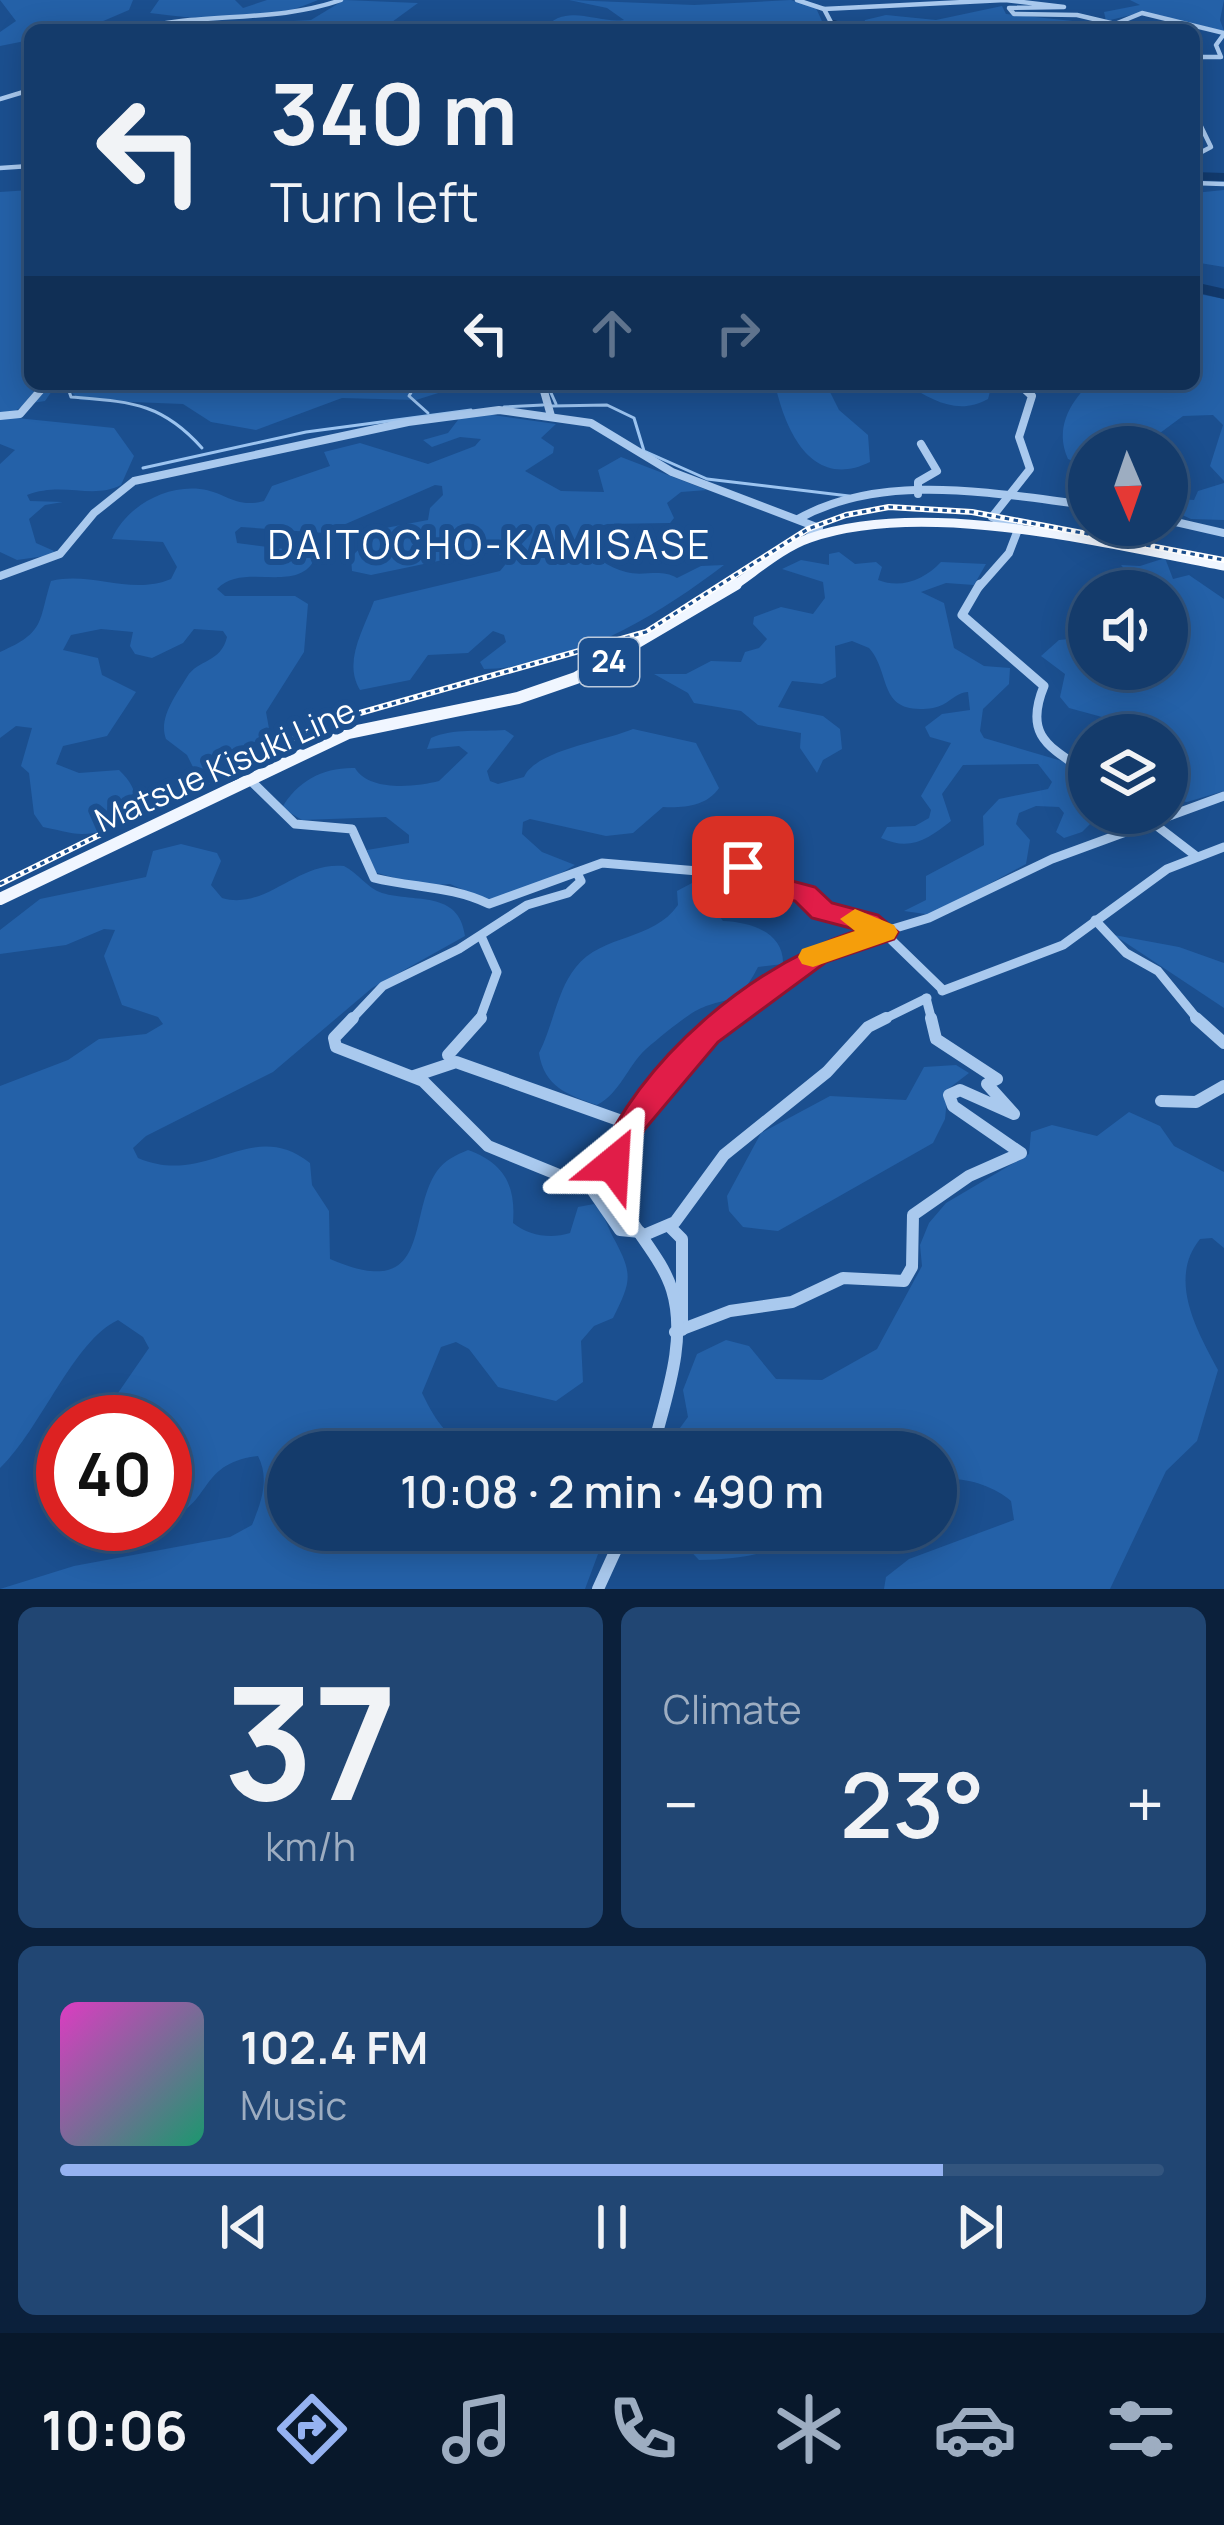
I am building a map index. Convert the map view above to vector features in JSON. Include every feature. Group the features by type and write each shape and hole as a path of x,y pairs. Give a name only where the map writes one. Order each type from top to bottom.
{"main road":[{"name":"Matsue Kisuki Line","path":"0,899 348,733 518,698 576,678 648,640 808,538 841,529 1016,526 1224,566"}],"street":[{"path":"164,24 288,19 341,0"},
{"path":"797,0 824,9 1013,0 1064,7 1008,9 1014,14 1073,15 1115,24 1128,14 1142,14 1183,24"},
{"path":"824,9 832,24"},
{"path":"1200,57 1221,57 1216,45 1224,34"},
{"path":"1200,124 1211,147 1200,153"},
{"path":"0,416 20,414 41,390"},
{"path":"544,390 551,416"},
{"path":"1026,390 1032,396 1019,435 1030,469 992,518 1016,526 1009,554 989,568 962,615 1044,686 1034,707 1039,729 1068,759"},
{"path":"0,576 60,554 116,492 144,478 422,419 499,410 591,424 672,472 819,528 841,529"},
{"path":"917,492 918,482 938,471 920,444"},
{"path":"798,519 824,501 917,492 964,490 1068,503"},
{"path":"1188,525 1224,533"},
{"path":"808,538 819,528"},
{"path":"248,778 295,824 352,829 370,873 382,881 458,889 489,904 602,862 698,871 757,865 766,884 805,893 822,911 868,922 883,932 943,990"},
{"path":"1188,809 1224,796"},
{"path":"678,1331 672,1291 613,1176 614,1152 630,1124 707,1034 815,955 933,917 1055,858 1120,834"},
{"path":"1168,834 1196,856"},
{"path":"577,873 581,881 568,893 527,905 481,936 383,986 334,1038 336,1047 346,1052 414,1076 475,1137 591,1188 620,1230 641,1234 669,1226 724,1155 827,1072 868,1028 943,990 1038,957 1166,869 1224,847"},
{"path":"1095,920 1126,953 1158,971 1182,1006 1224,1043"},
{"path":"448,1055 475,1025 497,981 497,966 481,936"},
{"path":"678,1331 730,1311 792,1302 843,1278 904,1281 912,1267 913,1215 969,1176 1021,1153 953,1106 949,1095 960,1090 1014,1114 987,1084 997,1079 936,1039 926,998"},
{"path":"414,1076 456,1063 630,1124"},
{"path":"1161,1101 1196,1102 1224,1086"},
{"path":"657,1431 678,1331 682,1239 669,1226"},
{"path":"598,1589 615,1551"}],"shaded area":[{"path":"0,0 133,0 129,10 96,24 24,24 24,41 0,46 0,32 16,21"},
{"path":"159,0 235,0 243,8 267,0 318,0 257,17 215,19 150,13"},
{"path":"344,0 418,3 389,24 241,24 311,20"},
{"path":"569,0 694,5 791,0 816,8 823,24 550,24 572,15 624,20 607,8"},
{"path":"1130,0 1224,0 1220,20 1224,31 1144,12 1106,21 1104,12 1140,5"},
{"path":"1002,6 1006,14 1081,24 864,24 886,15 936,20"},
{"path":"24,190 24,390 53,390 45,401 25,404 14,412 17,418 114,428 134,456 121,485 27,495 30,501 63,502 45,505 29,519 36,543 54,551 52,555 17,560 0,552 0,464 15,450 0,444 0,192"},
{"path":"1224,190 1224,267 1200,263 1200,192"},
{"path":"1200,294 1224,299 1224,481 1210,466 1223,425 1213,415 1183,416 1169,426 1068,426 1068,459 1063,438 1066,418 1084,390 1200,390"},
{"path":"448,390 416,400 342,398 256,430 211,422 183,404 80,400 71,392"},
{"path":"777,390 829,390 839,410 868,435 870,462 849,469 817,462 804,451"},
{"path":"917,390 990,390 988,399 966,406 935,400"},
{"path":"486,414 556,424 541,438 554,447 553,453 525,471 561,491 604,492 598,470 621,457 707,490 681,492 667,503 674,518 670,523 607,524 587,531 580,547 613,568 677,578 701,566 724,565 642,620 549,660 484,669 480,662 506,642 504,635 493,631 468,653 428,655 410,680 360,690 354,657 374,601 500,571 505,565 503,555 486,551 371,575 352,571 351,557 380,529 428,520 430,508 443,495 442,486 435,485 325,533 241,527 235,532 237,543 308,552 313,562 294,576 240,578 217,589 225,596 295,596 308,604 304,652 266,712 270,734 205,769 193,767 187,755 166,739 164,723 173,699 192,671 220,652 227,637 223,631 194,629 183,643 152,658 135,654 130,646 133,632 101,629 71,635 63,650 98,658 102,675 136,692 107,736 63,746 56,764 79,773 119,770 135,794 134,805 121,823 97,833 43,827 34,814 29,773 21,766 32,728 16,726 0,738 0,652 33,632 51,581 141,585 171,579 177,567 163,542 112,539 126,518 160,495 200,489 238,502 264,501 272,486 330,466 324,452 360,443 428,464 475,446 481,439 460,437 432,447 423,440 448,433 461,416"},
{"path":"1224,483 1224,520 1188,518 1188,500 1194,500 1198,491"},
{"path":"839,552 855,564 876,562 882,567 878,580 895,584 920,578 941,562 986,564 974,585 946,583 921,592 944,603 954,648 984,666 1010,668 1009,684 983,709 980,731 984,738 1068,763 1068,834 1076,834 1064,838 1056,832 1064,813 1059,807 1036,806 1019,813 1016,824 1030,840 1026,864 932,915 904,911 926,900 926,876 984,845 983,816 999,799 1048,789 1052,782 1038,764 963,765 942,794 951,821 911,843 881,838 887,827 915,826 929,818 931,810 921,796 951,743 930,737 925,727 942,714 970,710 968,692 933,708 902,706 888,690 869,648 852,641 835,646 836,677 822,684 792,681 778,707 823,716 840,729 842,749 823,760 817,773 800,748 801,733 758,725 741,711 694,703 688,693 654,674 686,674 711,661 741,662 745,652 759,648 767,639 753,624 754,617 781,607 813,614 825,598 823,582 782,569 801,560 829,565 829,554"},
{"path":"1165,558 1170,570 1125,570 1121,565 1140,566"},
{"path":"1188,575 1224,599 1224,791 1188,802 1188,714 1091,714 1069,708 1060,697 1065,674 1041,656 1059,640 1068,639 1068,690 1188,690"},
{"path":"633,729 696,743 719,788 694,805 663,807 633,833 606,836 530,819 523,822 522,834 542,852 575,865 535,888 489,901 450,884 422,886 374,872 367,850 409,843 409,835 386,817 302,820 282,808 312,777 333,770 355,768 371,781 394,786 439,781 468,753 459,746 427,749 431,738 449,733 505,730 514,736 487,771 490,781 498,784 524,777 556,753"},
{"path":"181,844 217,853 221,861 211,885 222,898 238,900 253,898 311,871 344,866 382,893 445,905 461,921 465,936 372,988 273,1072 146,1136 133,1148 138,1158 186,1165 248,1149 288,1151 310,1163 312,1185 329,1211 330,1259 363,1270 386,1270 401,1263 411,1248 437,1171 468,1150 491,1162 505,1177 513,1223 526,1231 548,1236 570,1233 578,1207 594,1204 627,1269 627,1285 613,1318 594,1326 581,1341 583,1382 556,1401 498,1387 469,1349 456,1342 441,1347 422,1393 447,1431 267,1431 267,1551 599,1551 585,1589 0,1589 74,1566 155,1551 192,1551 192,1544 230,1537 252,1525 261,1500 264,1482 258,1456 224,1467 192,1504 192,1395 117,1395 149,1348 143,1337 118,1320 86,1346 53,1395 36,1395 36,1420 0,1468 0,1086 68,1060 99,1039 146,1034 163,1024 158,1017 122,1005 104,956 115,930 104,929 66,945 0,954 0,930 40,899 146,877 153,851"},
{"path":"692,883 713,890 713,908 723,921 754,927 772,937 783,964 758,967 736,996 692,1013 646,1049 597,1105 567,1093 546,1074 539,1053 570,976 599,948 668,917 678,905 677,891"},
{"path":"1114,935 1179,947 1224,963 1224,1008"},
{"path":"956,1065 969,1073 948,1089 945,1119 933,1143 778,1231 743,1227 729,1211 727,1196 761,1133 830,1096 906,1100 924,1067"},
{"path":"1129,1112 1160,1126 1174,1146 1224,1172 1224,1248 1212,1238 1200,1239 1186,1271 1189,1306 1218,1370 1197,1441 1166,1471 1110,1589 884,1589 886,1577 909,1559 931,1551 957,1551 957,1541 1014,1520 1011,1501 995,1490 957,1480 957,1431 678,1431 688,1417 683,1390 697,1354 726,1340 749,1346 776,1379 822,1380 877,1349 922,1266 920,1245 929,1223 946,1203 1029,1154 1031,1132 1052,1125 1097,1136"},
{"path":"690,1551 765,1551 728,1558 699,1560"}],"waterway":[{"path":"1200,176 1224,177"},
{"path":"1200,288 1224,294"},
{"path":"70,390 71,397 158,413 202,448"},
{"path":"412,390 409,396 428,413"},
{"path":"550,390 556,404"},
{"path":"504,407 543,405"},
{"path":"552,406 607,405 634,418 644,451 707,479 849,496"},
{"path":"143,468 306,432 471,410"}],"railway":[{"path":"0,884 328,722 646,632 808,529 846,515 889,507 972,512 1224,560"}],"slow traffic":[{"path":"813,957 833,946 883,932 855,919"}],"district":[{"name":"DAITOCHO-KAMISASE","path":"490,545"}],"route":[{"path":"613,1164 614,1152 630,1124 707,1034 815,955 883,932 868,922 822,911 805,893 766,884 757,865 743,867"}]}
